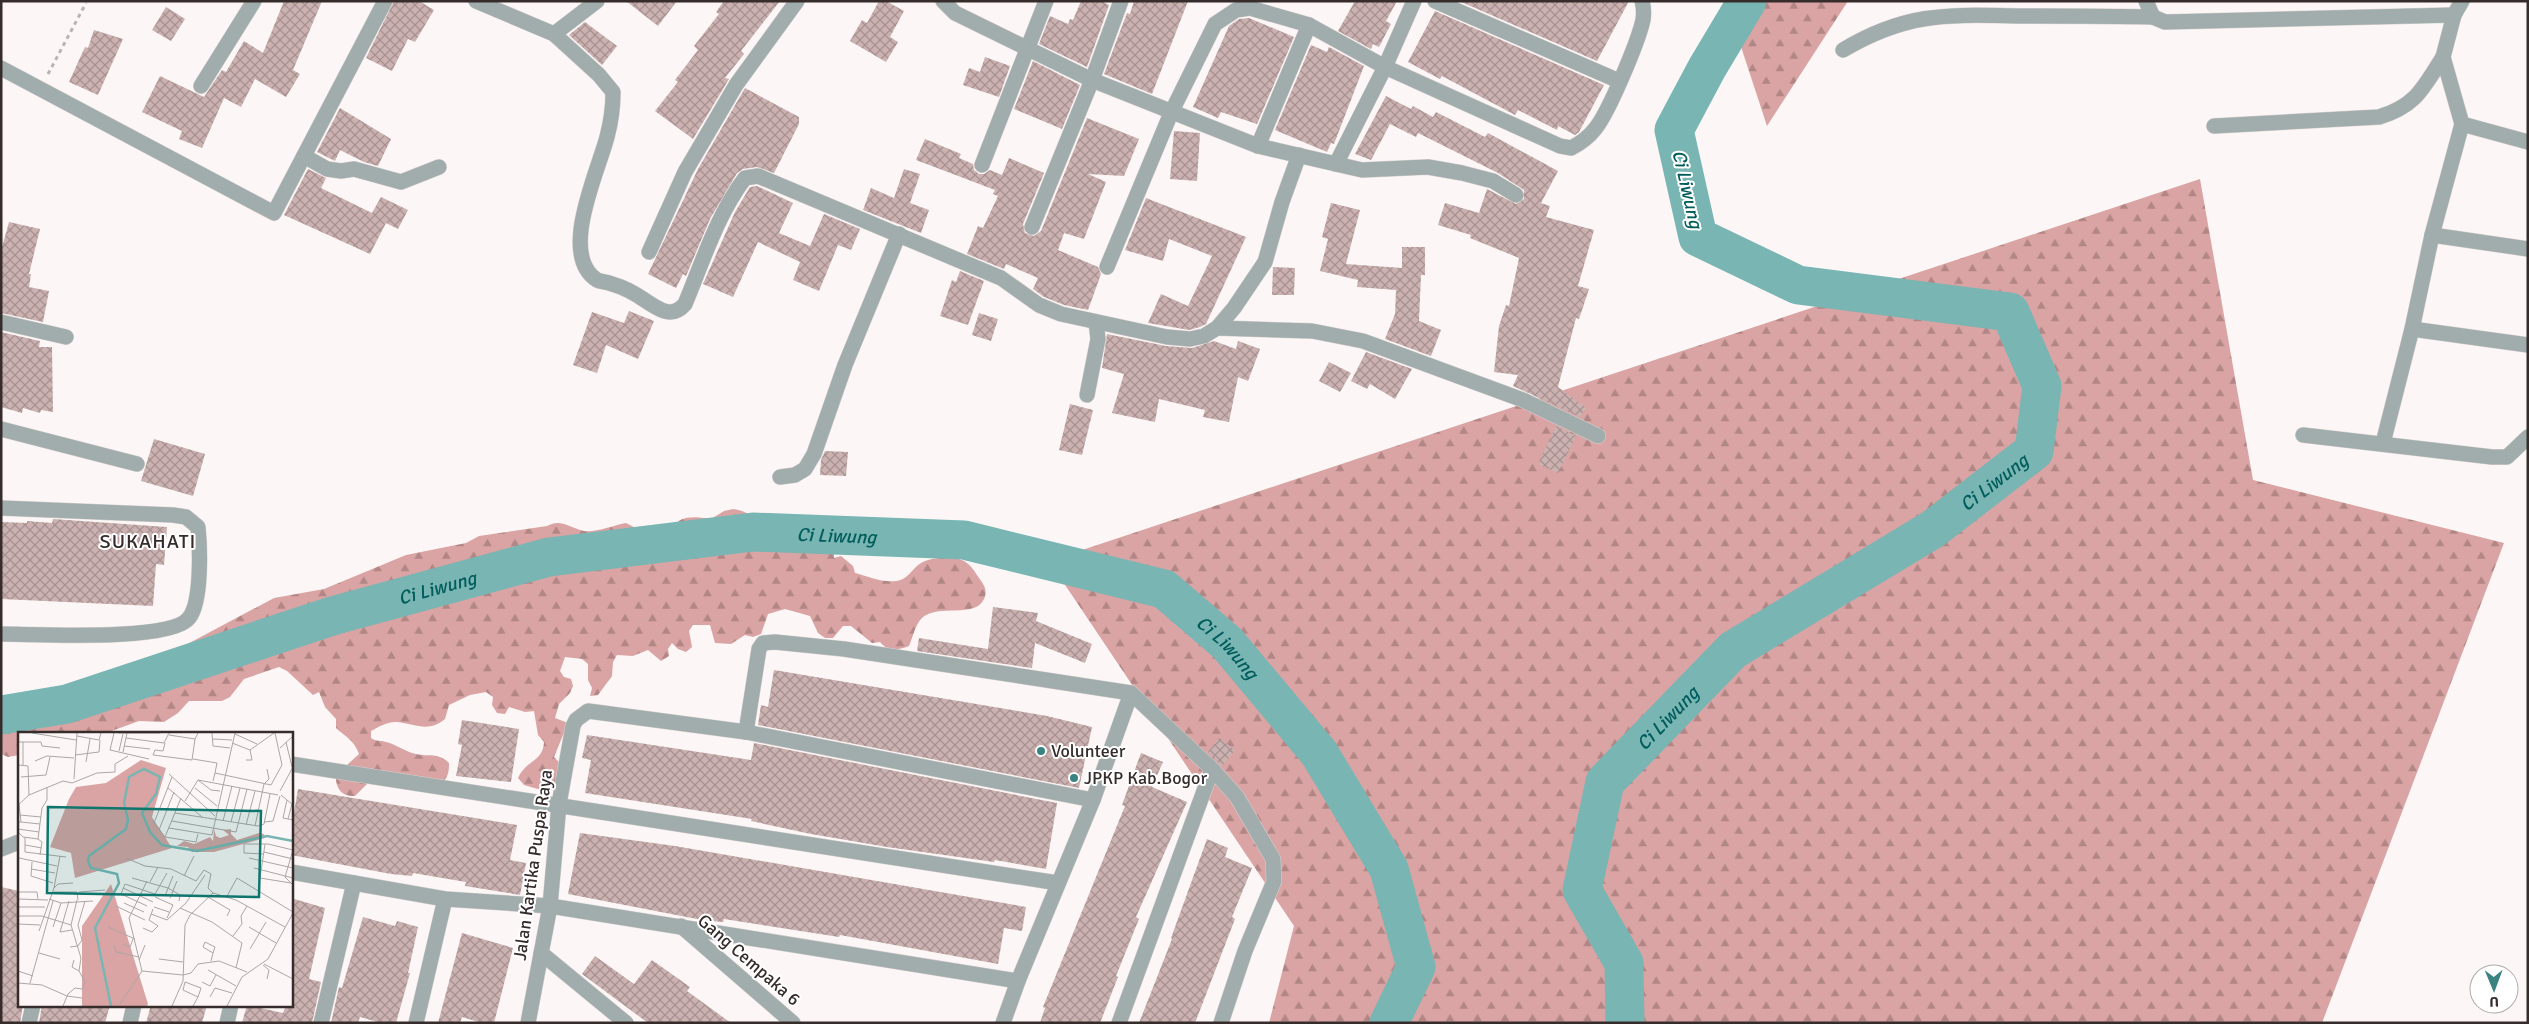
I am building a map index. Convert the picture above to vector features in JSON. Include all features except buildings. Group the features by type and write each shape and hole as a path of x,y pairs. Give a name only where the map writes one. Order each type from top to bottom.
{"street":[{"path":"201,86 254,1"},
{"path":"1,68 39,90 274,213 386,1"},
{"path":"476,1 554,34 599,75 613,92 613,111 581,233 580,254 584,266 598,280 613,284 641,297 661,310 671,313 678,311 685,304 721,218 745,178 758,176 1001,278 1039,305 1061,314 1167,337 1190,339 1204,336 1217,328 1234,308 1265,262 1282,202 1299,155"},
{"path":"554,34 597,1"},
{"path":"649,252 685,172 736,85 797,1"},
{"path":"944,1 956,13 1027,50 1171,114 1258,146 1362,170 1428,167 1445,170 1493,180 1516,195"},
{"path":"982,164 1046,1"},
{"path":"1032,227 1092,80 1121,1"},
{"path":"1336,164 1385,67 1414,1"},
{"path":"1435,1 1619,81"},
{"path":"1107,267 1171,114 1215,24 1236,10 1250,8 1310,25 1385,67 1560,146 1571,148 1584,141 1596,128 1619,81 1643,21 1644,9 1642,1"},
{"path":"2146,1 2153,17"},
{"path":"2214,126 2379,117 2400,111 2418,95 2443,57 2454,16 2462,1"},
{"path":"1843,50 1881,30 1930,16 1964,14 2153,17 2172,22 2454,16"},
{"path":"1258,146 1310,25"},
{"path":"2382,443 2412,330 2432,235 2462,124 2443,57"},
{"path":"2462,124 2528,142"},
{"path":"304,156 326,169 341,171 354,169 400,182 439,168"},
{"path":"780,477 795,475 805,469 814,454 845,365 899,234"},
{"path":"2432,235 2528,249"},
{"path":"1,322 66,337"},
{"path":"1087,394 1098,339 1096,322"},
{"path":"1217,328 1312,331 1364,341 1522,400 1598,436"},
{"path":"2412,330 2528,345"},
{"path":"1,429 137,464"},
{"path":"2303,435 2500,457 2507,456 2528,437"},
{"path":"1,508 186,517 198,527 200,541 196,602 189,618 175,628 132,634 1,634"},
{"path":"1092,800 746,732 758,649 764,643 844,649 1131,693 1212,769 1237,797 1273,859 1274,881 1245,951 1221,1023"},
{"path":"1003,1023 1018,981 1092,800 1131,693"},
{"name":"Jalan Kartika Puspa Raya","path":"528,1023 550,906 559,804 573,726 588,711 746,732"},
{"path":"292,764 559,804 1058,883"},
{"path":"1118,1023 1212,769"},
{"path":"1,849 18,842"},
{"path":"292,872 445,899 550,906 680,925 1018,981"},
{"path":"321,1023 354,883"},
{"path":"416,1023 445,899"},
{"name":"Gang Cempaka 6","path":"680,925 793,1023"},
{"path":"541,954 626,1023"},
{"path":"29,1023 33,1006"},
{"path":"130,1023 134,1006"},
{"path":"227,1023 231,1006"}],"path":[{"path":"39,90 86,2"}],"green space":[{"path":"1726,1 1848,1 1767,126"},
{"path":"2200,179 2253,480 2504,543 2322,1023 1269,1023 1294,926 1049,561"},
{"path":"733,509 763,520 808,519 824,524 831,530 834,558 841,556 853,566 855,573 880,580 900,580 919,564 927,560 960,559 971,567 984,585 985,596 979,605 973,608 937,612 922,618 909,646 897,649 887,648 880,642 872,643 851,626 843,626 833,638 825,638 818,633 810,616 785,609 768,614 761,634 753,637 745,635 731,644 715,643 710,625 693,625 689,631 692,647 686,652 678,649 672,643 668,649 669,656 661,661 648,650 633,656 617,655 613,662 612,676 598,695 590,696 592,688 588,680 588,664 582,659 565,657 560,671 564,677 571,679 573,686 570,693 559,704 555,718 568,723 554,757 559,762 555,789 548,792 524,785 518,778 543,749 544,742 538,735 534,711 525,712 509,707 505,714 497,713 492,705 493,697 486,692 470,695 449,705 445,719 433,726 427,727 390,722 371,731 371,738 375,740 390,743 412,753 441,757 449,763 447,777 441,784 416,776 373,778 355,796 346,795 338,788 336,775 359,754 355,745 336,728 336,719 325,707 319,692 313,695 287,671 279,667 244,679 230,697 222,701 189,701 178,713 164,722 139,721 109,732 18,732 18,755 8,757 1,754 1,702 36,695 65,692 165,656 274,598 324,589 406,555 466,543 479,536 557,523 588,531 626,523 653,537 669,529 682,519 698,517 711,519 724,511"}],"waterway":[{"name":"Ci Liwung","path":"1625,1023 1624,963 1582,890 1605,782 1733,650 1933,529 2034,451 2042,386 2010,312 1798,285 1698,237 1674,130 1707,68 1747,1"},
{"name":"Ci Liwung","path":"1,715 67,704 332,616 549,557 753,532 964,540 1164,589 1227,643 1319,753 1389,869 1416,967 1389,1023"}],"place":[{"name":"Volunteer","path":"1041,751"},
{"name":"JPKP Kab.Bogor","path":"1074,778"}],"district":[{"name":"SUKAHATI","path":"148,541"}]}
